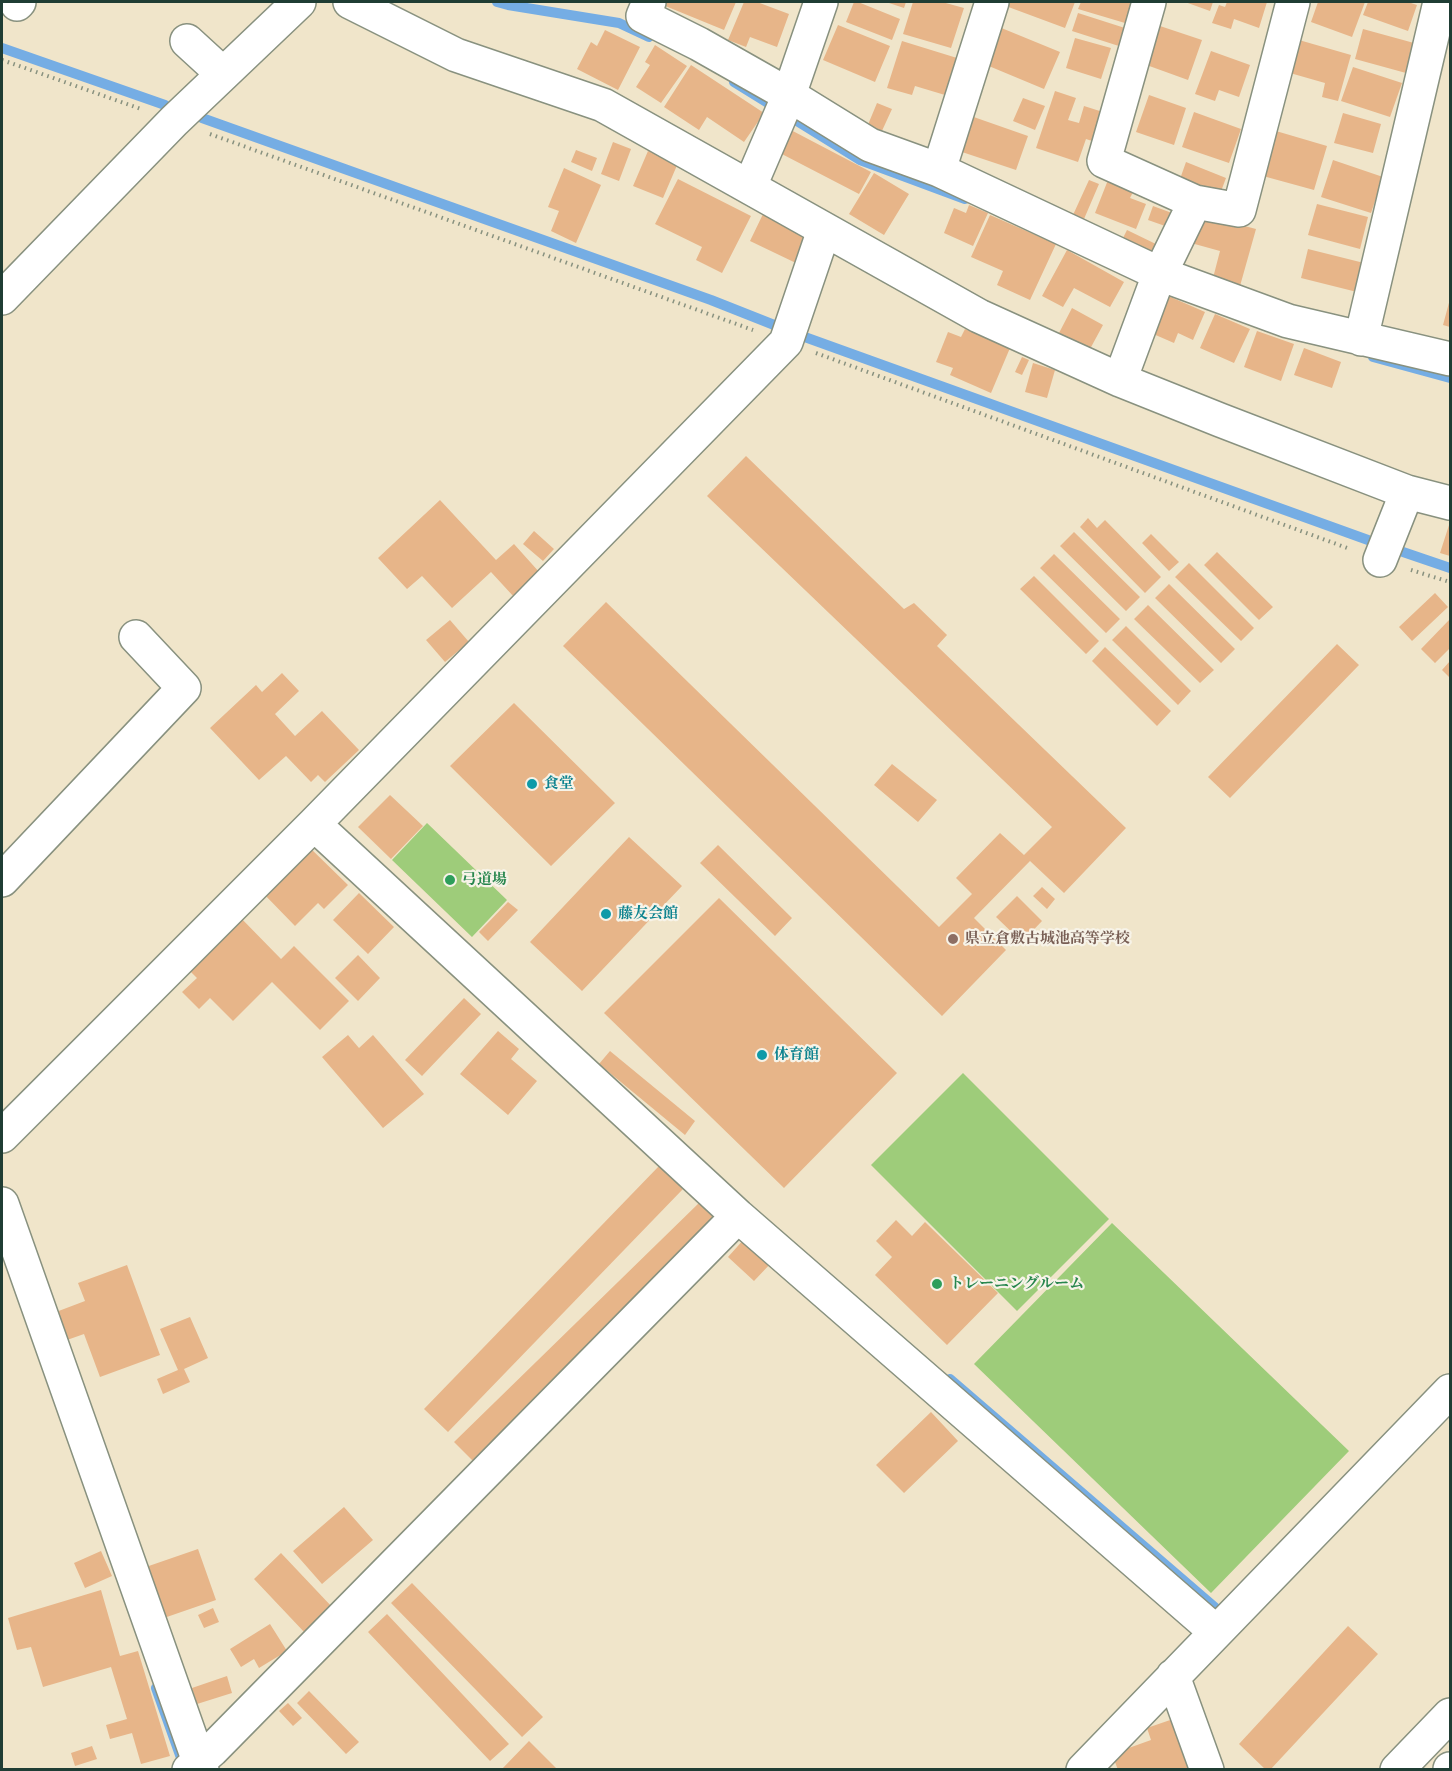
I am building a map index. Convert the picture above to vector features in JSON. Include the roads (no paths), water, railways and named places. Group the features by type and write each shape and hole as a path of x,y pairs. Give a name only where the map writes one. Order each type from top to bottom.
{"street":[{"path":"2,298 174,121 299,2"},
{"path":"350,2 391,11 456,55 603,105 979,316 1120,380 1407,492 1450,503"},
{"path":"649,2 643,16 699,44 784,107 870,145 939,170 1156,283 1288,321 1450,360"},
{"path":"750,186 784,107 821,2"},
{"path":"939,170 992,2"},
{"path":"1149,2 1104,161 1195,202 1239,210 1293,2"},
{"path":"1361,339 1440,2"},
{"path":"187,41 224,74"},
{"path":"1120,380 1156,283 1195,202"},
{"path":"2,1137 795,338 824,230"},
{"path":"1380,560 1407,492"},
{"path":"2,880 184,688 136,637"},
{"path":"314,824 738,1216 1209,1626"},
{"path":"2,1204 196,1766 738,1216"},
{"path":"1083,1770 1179,1670 1209,1626 1450,1391"},
{"path":"1179,1670 1207,1770"},
{"path":"1397,1770 1450,1715"}],"waterway":[{"path":"497,2 619,23 649,37"},
{"path":"2,48 165,105"},
{"path":"734,82 860,160 965,199"},
{"path":"202,118 711,300 802,336 1368,540"},
{"path":"1373,357 1450,378"},
{"path":"1403,552 1450,568"},
{"path":"950,1379 1218,1610"},
{"path":"156,1688 185,1769"}],"place":[{"name":"食堂","path":"532,784"},
{"name":"弓道場","path":"450,880"},
{"name":"藤友会館","path":"606,914"},
{"name":"県立倉敷古城池高等学校","path":"953,939"},
{"name":"体育館","path":"762,1055"},
{"name":"トレーニングルーム","path":"937,1284"}]}
